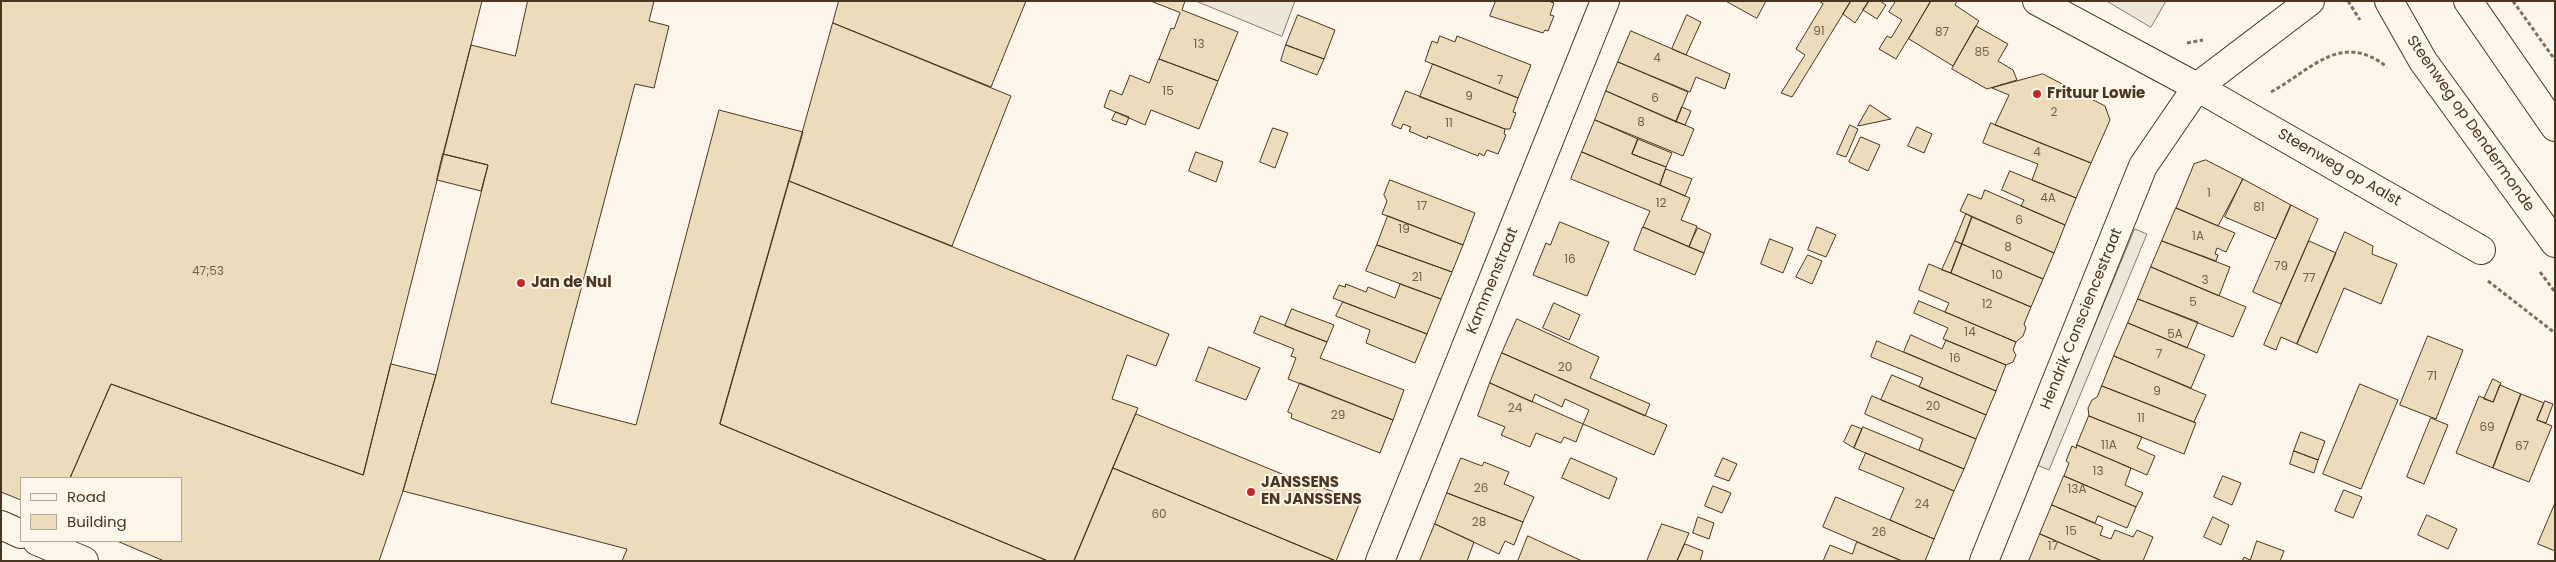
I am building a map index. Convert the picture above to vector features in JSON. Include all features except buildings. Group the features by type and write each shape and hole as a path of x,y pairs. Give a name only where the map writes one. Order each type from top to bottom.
{"street":[{"name":"Kammenstraat","path":"1380,561 1605,1"},
{"name":"Steenweg op Aalst","path":"2037,1 2197,87 2482,250"},
{"path":"2197,87 2310,1"},
{"name":"Steenweg op Dendermonde","path":"2389,1 2423,61 2555,243"},
{"path":"2468,1 2555,127"},
{"name":"Hendrik Consciencestraat","path":"1984,561 2143,166 2197,87"},
{"path":"1,526 20,534"},
{"path":"39,542 84,561"}],"path":[{"path":"2513,1 2555,60"},
{"path":"2262,91 2272,92 2313,62 2333,54 2350,52 2376,58 2393,71"},
{"path":"2538,269 2555,292"}],"shaded area":[{"path":"1196,1 1295,1 1282,36"},
{"path":"2107,1 2166,1 2151,27"},
{"path":"2135,229 2147,234 2049,470 2037,465"}],"place":[{"name":"Frituur Lowie","path":"2037,94"},
{"name":"Jan de Nul","path":"521,283"},
{"name":"JANSSENS EN JANSSENS","path":"1251,492"}]}
